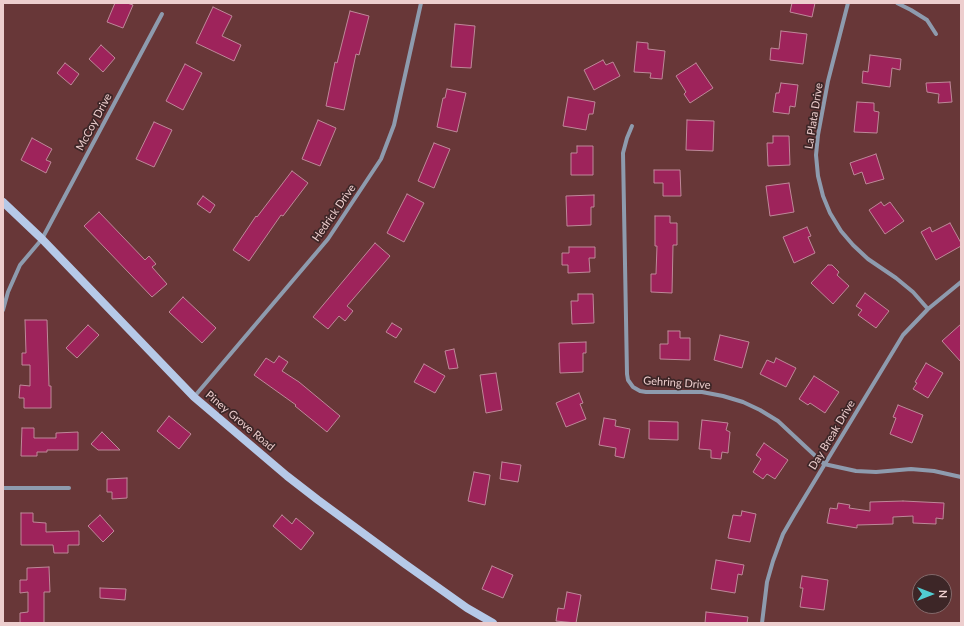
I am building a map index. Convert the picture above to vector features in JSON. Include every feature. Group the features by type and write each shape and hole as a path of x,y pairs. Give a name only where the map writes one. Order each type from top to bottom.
{"main road":[{"name":"Piney Grove Road","path":"3,202 42,239 194,397 287,476 318,500 411,569 467,608 492,623"}],"street":[{"name":"Hedrick Drive","path":"194,397 328,239 381,159 394,125 421,3"},
{"name":"La Plata Drive","path":"848,3 828,81 818,135 816,156 818,176 823,196 830,213 841,231 853,245 868,259 896,278 913,292 928,309"},
{"path":"897,3 927,20 936,34"},
{"name":"McCoy Drive","path":"3,310 8,292 20,265 42,239 162,14"},
{"name":"Gehring Drive","path":"632,126 623,153 626,374 628,380 633,387 640,390 702,392 743,402 760,410 778,422 824,464"},
{"name":"Day Break Drive","path":"762,623 767,582 773,561 794,515 903,335 928,309 961,282"},
{"path":"824,464 856,471 876,472 911,469 934,471 961,477"},
{"path":"3,488 69,488"}],"building":[{"path":"115,3 127,3 133,5 123,28 107,22"},
{"path":"792,3 815,3 812,17 790,12"},
{"path":"213,7 232,16 222,36 241,45 234,61 196,43"},
{"path":"350,11 369,16 359,55 356,54 344,110 326,106 335,62 337,63"},
{"path":"455,24 475,26 471,68 451,67"},
{"path":"781,31 807,34 803,64 770,60 771,48 779,49"},
{"path":"637,42 648,43 648,49 665,51 662,79 650,78 651,73 634,72"},
{"path":"101,45 115,58 103,72 89,59"},
{"path":"870,55 901,59 900,70 892,68 890,87 862,83 863,71 868,72"},
{"path":"603,60 606,65 613,62 620,76 594,90 584,70"},
{"path":"65,63 79,74 71,85 57,73"},
{"path":"696,63 713,88 690,103 684,94 686,92 676,76"},
{"path":"185,64 202,73 183,110 166,101"},
{"path":"950,82 952,102 938,103 939,94 927,92 926,83"},
{"path":"781,83 798,85 795,107 790,106 789,114 773,112 776,93 779,93"},
{"path":"447,89 466,93 457,132 437,127 443,98 445,98"},
{"path":"568,97 595,102 593,114 589,114 586,130 563,126"},
{"path":"857,102 874,103 874,111 879,112 877,133 854,132"},
{"path":"318,120 336,128 320,166 302,159"},
{"path":"687,120 714,121 713,151 686,150"},
{"path":"154,122 172,130 154,167 136,159"},
{"path":"773,136 789,136 790,165 768,166 767,143 773,143"},
{"path":"32,138 52,149 46,160 51,162 46,173 21,160"},
{"path":"434,143 450,149 434,188 418,181"},
{"path":"577,146 593,146 593,175 571,175 571,153 577,153"},
{"path":"876,154 884,179 866,184 862,172 854,175 850,163"},
{"path":"654,170 680,170 681,196 663,196 663,183 654,183"},
{"path":"292,171 308,183 283,216 281,215 249,261 233,250 256,216 257,217"},
{"path":"789,183 794,212 770,216 766,186"},
{"path":"407,194 424,203 404,242 387,233"},
{"path":"594,195 594,207 591,207 591,225 567,226 566,196"},
{"path":"203,196 215,205 210,213 197,204"},
{"path":"881,202 884,206 890,202 904,221 885,234 869,210"},
{"path":"99,212 145,260 149,256 156,264 152,267 167,284 152,297 84,226"},
{"path":"655,216 670,216 670,223 677,223 677,245 673,245 672,293 651,292 651,274 656,274 657,246 655,246"},
{"path":"950,223 961,243 961,246 936,260 921,232 930,227 932,232"},
{"path":"807,227 811,236 808,237 815,253 794,263 783,237"},
{"path":"375,243 390,256 347,306 353,311 345,321 339,316 328,329 313,317"},
{"path":"569,247 595,247 595,258 589,258 590,272 568,273 568,265 562,265 562,253 569,253"},
{"path":"828,265 832,265 839,272 837,275 849,286 833,304 811,283"},
{"path":"865,293 889,311 876,328 858,315 862,310 856,306"},
{"path":"578,294 593,294 594,323 572,324 571,301 578,301"},
{"path":"183,297 216,328 202,343 169,312"},
{"path":"25,320 47,320 51,408 24,408 24,398 19,398 20,385 30,386 30,365 22,365 22,353 26,353"},
{"path":"392,323 402,329 396,338 386,332"},
{"path":"961,324 961,362 942,341"},
{"path":"88,325 99,335 77,358 66,348"},
{"path":"668,331 680,331 680,338 690,338 690,360 660,359 660,344 668,344"},
{"path":"720,335 749,342 742,368 714,360"},
{"path":"586,342 586,353 583,353 583,372 560,373 559,343"},
{"path":"454,349 458,368 449,369 445,351"},
{"path":"279,356 288,362 282,371 299,382 340,416 327,432 295,406 296,405 254,375 266,358 274,363"},
{"path":"776,358 796,368 786,387 760,374 767,360 774,363"},
{"path":"926,363 943,373 928,398 913,389 917,383 915,382"},
{"path":"424,364 445,376 435,393 414,382"},
{"path":"496,373 502,410 486,413 480,375"},
{"path":"814,376 839,392 825,413 810,403 808,405 799,399"},
{"path":"579,393 583,403 580,404 586,419 566,427 556,403"},
{"path":"898,405 923,415 912,443 890,434 896,418 893,417"},
{"path":"169,416 191,434 179,449 157,431"},
{"path":"604,418 616,420 615,426 630,429 624,458 615,456 616,448 599,445"},
{"path":"702,420 728,423 726,430 730,432 728,453 722,452 721,459 711,458 711,450 699,449"},
{"path":"649,421 678,422 678,440 649,439"},
{"path":"22,428 34,428 34,438 56,438 56,433 78,432 78,450 47,450 47,452 37,452 37,456 21,456"},
{"path":"102,432 120,450 98,450 91,444"},
{"path":"764,443 788,460 775,479 767,474 763,479 753,472 761,459 756,455"},
{"path":"502,462 521,465 518,482 500,479"},
{"path":"474,472 490,475 485,505 468,501"},
{"path":"127,478 127,498 112,499 112,492 107,492 107,479"},
{"path":"903,501 944,503 943,519 936,518 936,524 913,523 913,516 893,517 893,524 857,525 857,528 827,523 830,508 837,509 838,503 850,505 849,508 870,511 870,502"},
{"path":"742,511 756,514 750,542 728,538 733,515 741,516"},
{"path":"21,513 33,513 33,522 46,523 46,532 79,531 79,545 68,545 68,553 54,553 53,545 21,545"},
{"path":"100,515 114,531 103,542 88,526"},
{"path":"282,515 292,524 296,518 314,533 301,550 273,526"},
{"path":"716,560 744,565 742,575 738,574 735,593 711,589"},
{"path":"492,566 513,575 503,598 482,589"},
{"path":"49,567 50,592 44,592 44,623 20,623 20,613 28,612 28,592 20,593 20,580 27,580 27,568"},
{"path":"802,576 828,580 824,610 800,607 803,588 800,588"},
{"path":"100,588 126,589 125,600 100,598"},
{"path":"567,592 581,595 576,623 556,621 558,608 564,609"},
{"path":"706,612 748,617 747,623 705,623"}]}
